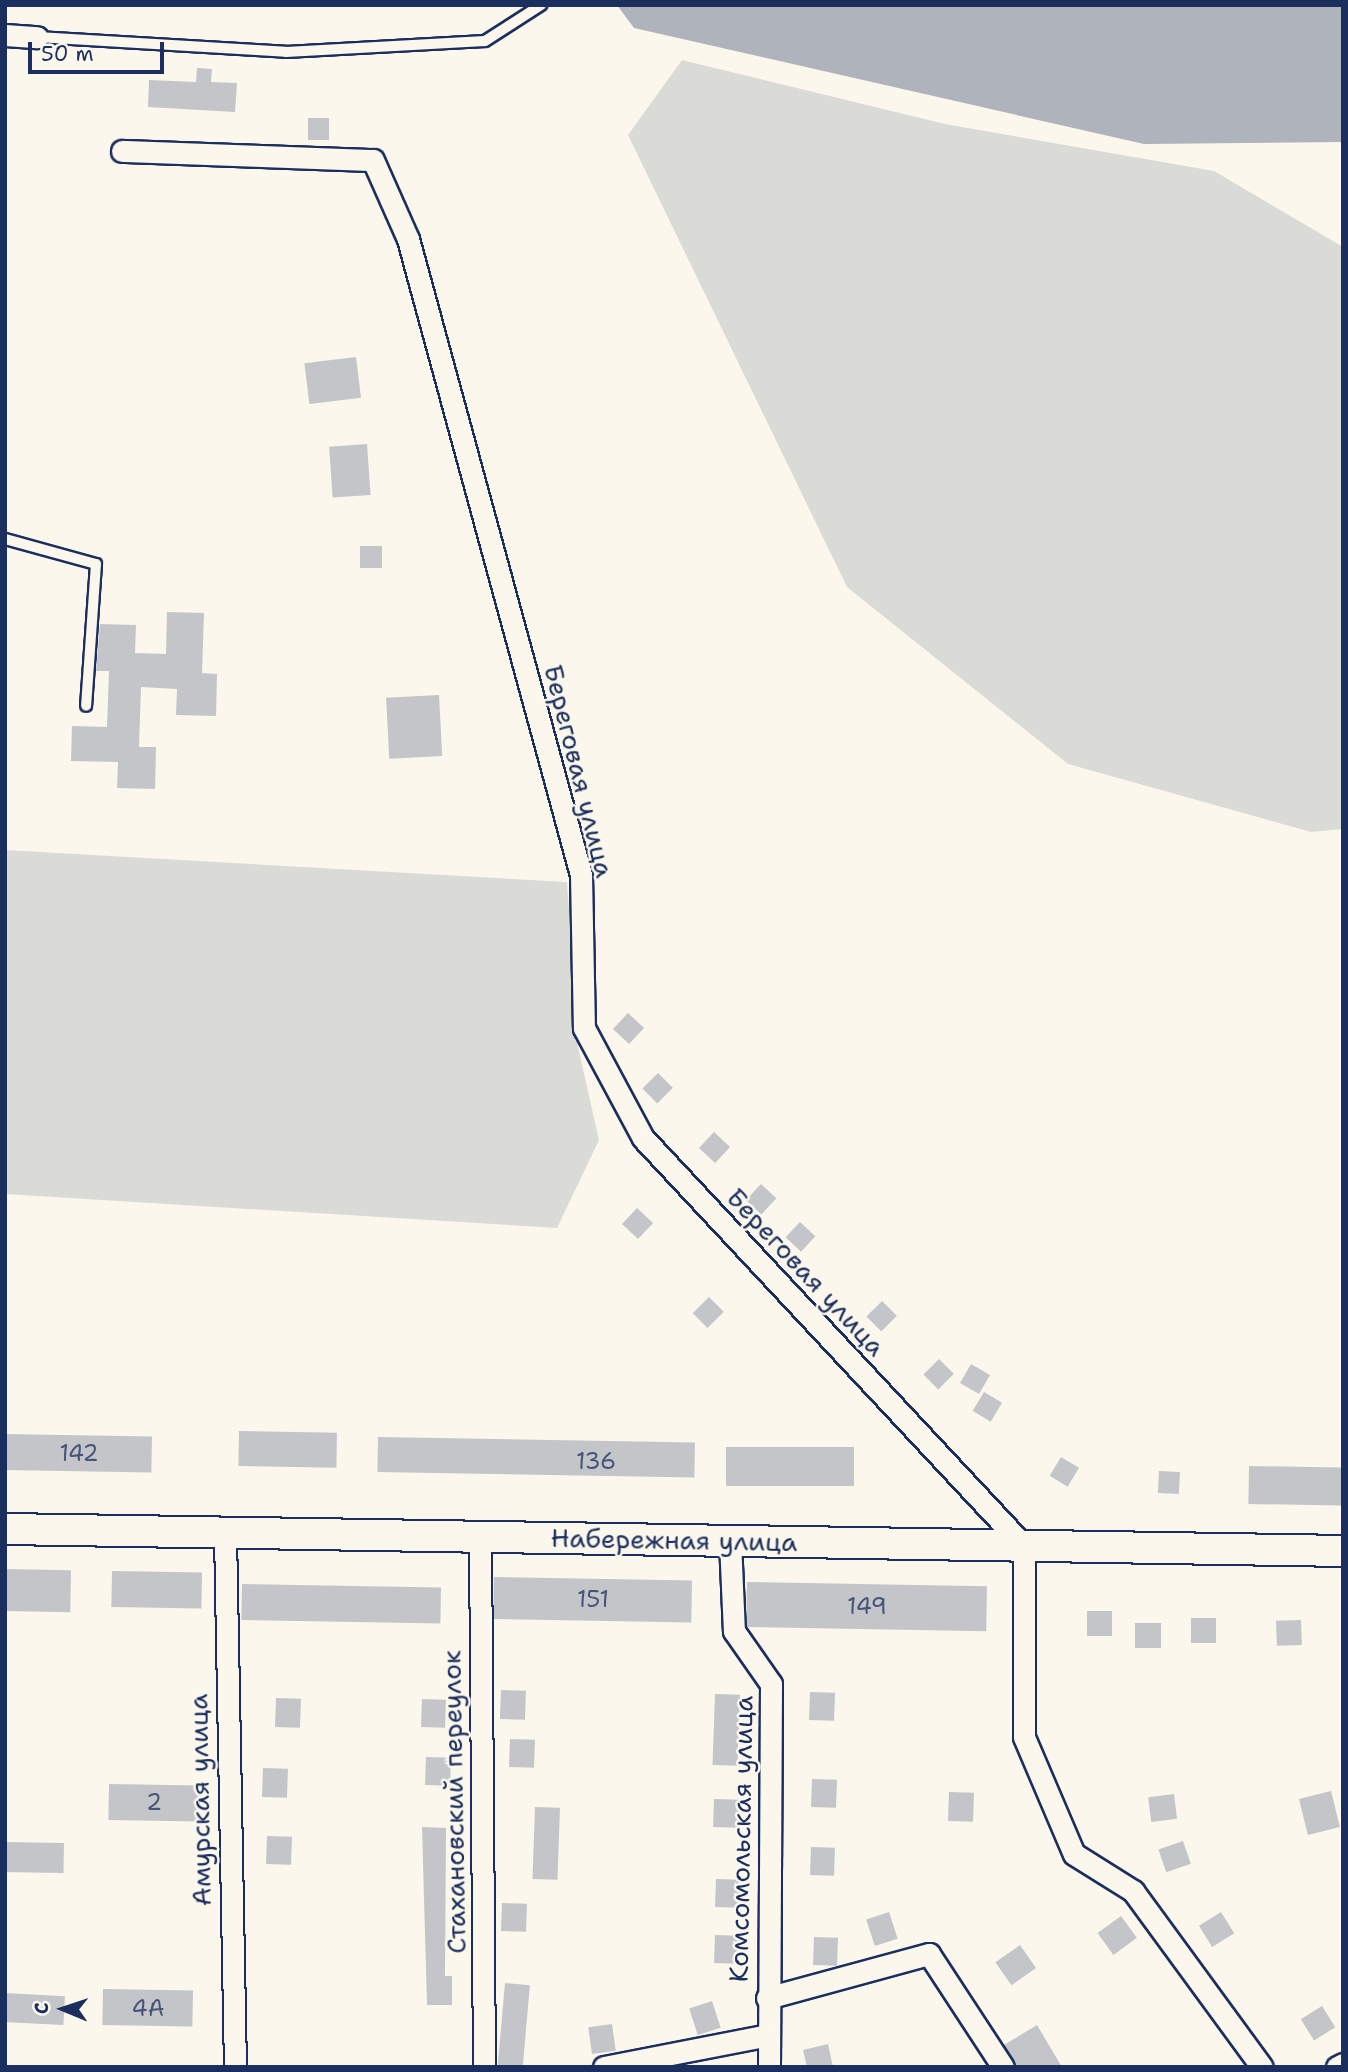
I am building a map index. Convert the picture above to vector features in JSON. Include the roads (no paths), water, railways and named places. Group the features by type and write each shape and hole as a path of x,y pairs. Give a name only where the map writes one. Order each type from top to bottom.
{"street":[{"path":"5,35 37,37"},
{"name":"Береговая улица","path":"122,151 373,160 408,239 581,875 584,1028 643,1138 1024,1546"},
{"name":"Набережная улица","path":"5,1529 1343,1551"},
{"name":"Амурская улица","path":"225,1533 235,2067"},
{"name":"Стахановский переулок","path":"480,1537 484,2067"},
{"name":"Комсомольская улица","path":"730,1541 734,1631 771,1684 767,1998 769,2067"},
{"path":"1024,1546 1024,1737 1074,1854 1133,1891 1262,2067"},
{"path":"767,1998 929,1954 1003,2067"},
{"path":"604,2067 768,2035"},
{"path":"1337,2067 1343,2064"}],"lane":[{"path":"37,37 286,52 485,41 541,5"},
{"path":"5,539 96,564 86,706"}]}
